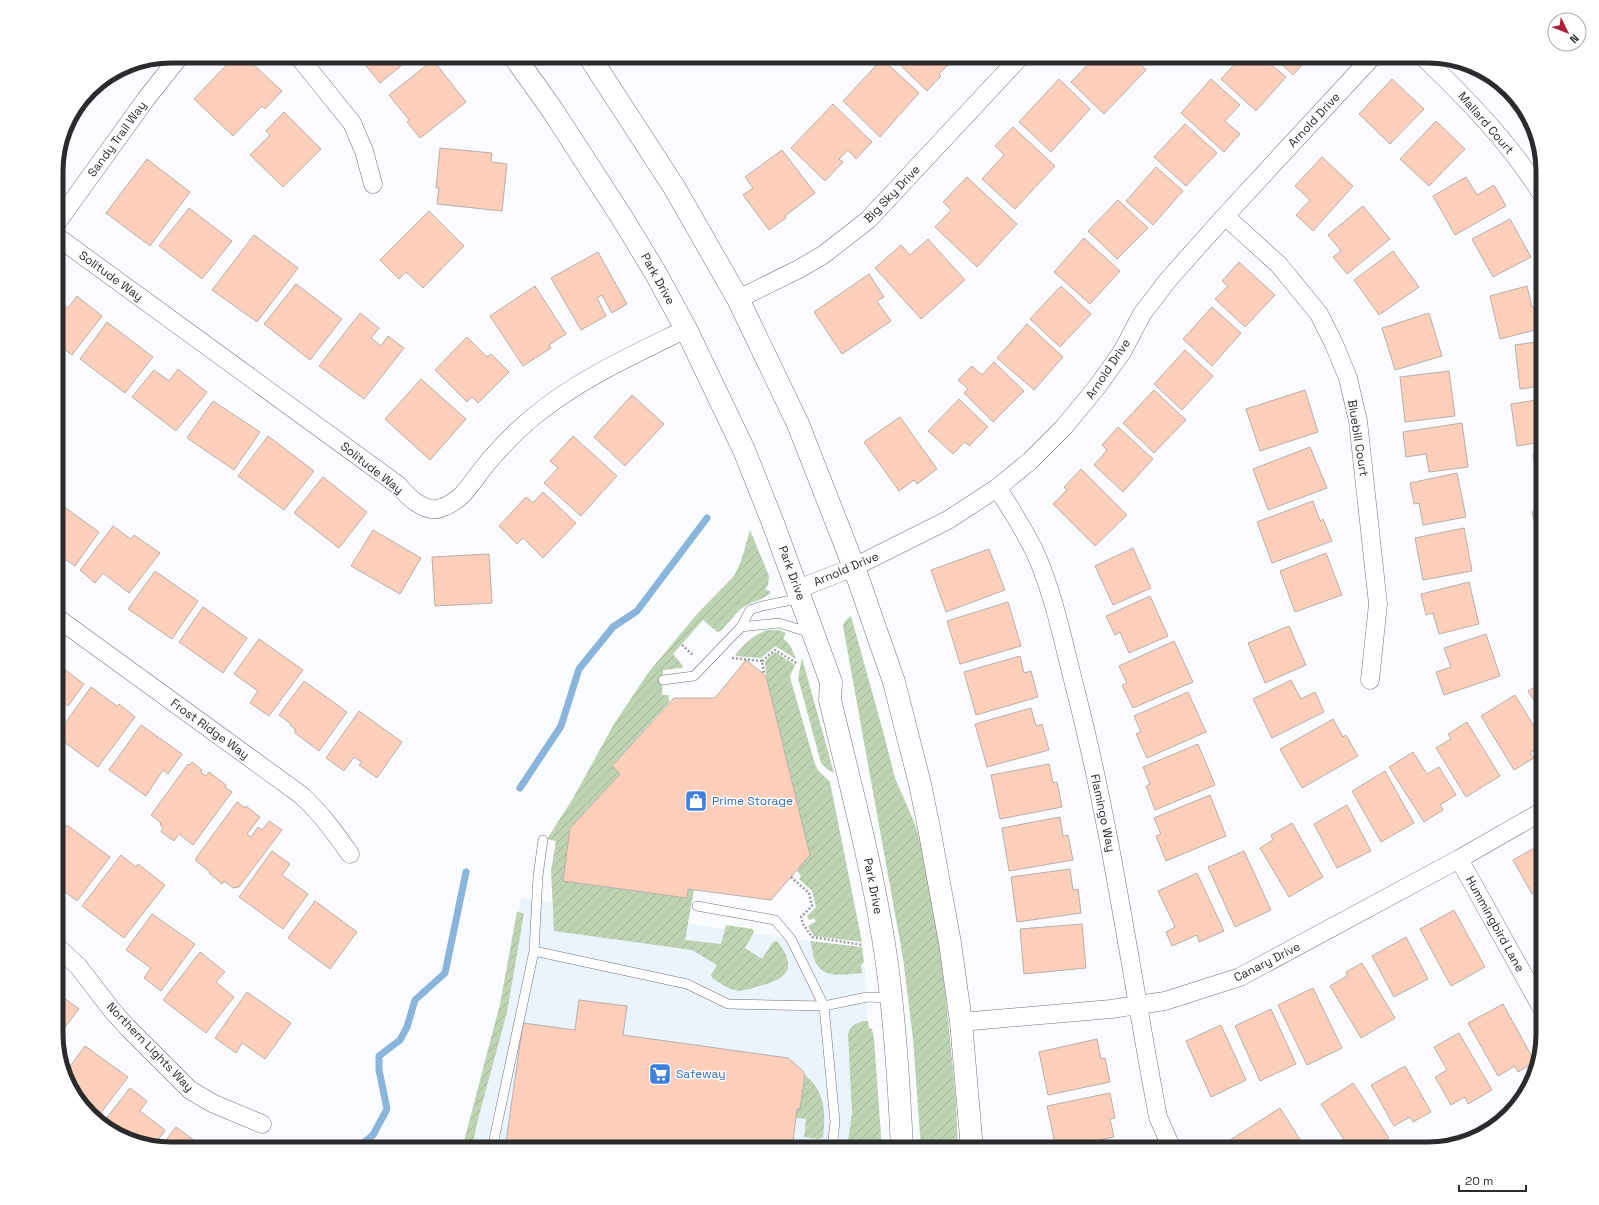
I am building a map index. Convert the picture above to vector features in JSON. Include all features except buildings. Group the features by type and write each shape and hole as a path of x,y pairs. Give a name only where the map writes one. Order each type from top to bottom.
{"main road":[{"name":"Park Drive","path":"519,63 553,111 621,216 655,272 686,329 744,450 800,594 830,682 830,700 864,840 885,950 899,1083 902,1142"},
{"path":"594,63 674,187 738,300 798,424 854,567 894,682 920,784 950,943 961,1022 971,1142"}],"street":[{"name":"Sandy Trail Way","path":"63,214 146,99 174,63"},
{"path":"304,63 352,123 364,151 373,184"},
{"name":"Big Sky Drive","path":"738,300 823,255 862,225 1014,63"},
{"name":"Arnold Drive","path":"800,594 948,520 997,488 1030,461 1069,421 1097,387 1122,352 1142,314 1168,280 1367,63"},
{"name":"Mallard Court","path":"1430,63 1464,95 1500,136 1536,185"},
{"name":"Bluebill Court","path":"1225,216 1279,265 1318,314 1334,344 1348,378 1358,421 1378,604 1370,680"},
{"name":"Solitude Way","path":"63,241 398,485 413,501 426,507 440,509 452,503 464,494 487,463 505,444 532,418 561,395 599,371 686,329"},
{"name":"Flamingo Way","path":"997,488 1010,507 1034,551 1049,591 1088,739 1113,856 1158,1117 1169,1142"},
{"name":"Frost Ridge Way","path":"63,622 301,795 327,822 350,854"},
{"name":"Canary Drive","path":"961,1022 1139,1005 1165,1001 1240,977 1459,859 1536,815"},
{"name":"Hummingbird Lane","path":"1459,859 1536,997"},
{"name":"Northern Lights Way","path":"63,952 78,966 111,1009 128,1028 190,1090 212,1104 262,1124"}],"lane":[{"path":"663,680 694,676 742,627 750,610 800,594"},
{"path":"742,627 779,623 814,634"},
{"path":"493,1142 534,951 538,876 543,840"},
{"path":"697,906 775,920 791,939 824,1006 835,1122 833,1142"},
{"path":"534,951 687,984 728,1004 824,1006 867,997 891,998"}],"path":[{"path":"732,658 762,661 775,650 798,664"},
{"path":"762,661 764,674"},
{"path":"791,877 809,893 812,906 801,917 803,924 812,937 865,945"}],"shaded area":[{"path":"522,898 791,939 862,947 865,968 874,1142 464,1142 500,1004 517,912"}],"green space":[{"path":"750,530 769,576 768,585 765,589 771,592 765,597 743,607 721,631 717,632 703,620 673,654 683,666 682,668 663,670 662,695 669,695 669,702 612,766 620,774 570,828 563,881 687,898 688,889 694,890 685,940 721,944 726,925 753,929 754,932 745,948 762,959 773,942 777,941 788,959 786,972 775,981 751,989 739,991 728,988 712,978 711,975 717,965 692,950 554,931 551,870 556,841 547,839 572,800 614,724 648,673 697,614 734,576 741,561"},
{"path":"851,616 895,778 915,824 921,845 935,917 946,998 956,1101 958,1142 920,1142 913,1039 903,958 843,626 845,621"},
{"path":"767,630 779,630 786,633 783,638 790,645 796,659 775,646 761,658 735,656 749,640"},
{"path":"775,652 795,665 790,676 791,681 815,764 818,770 830,782 862,942 814,936 808,926 816,921 814,918 809,920 807,916 816,907 812,891 799,879 801,877 797,870 810,855 766,676 765,661"},
{"path":"802,658 834,773 828,770 821,763 798,678"},
{"path":"517,912 524,913 507,1012 477,1123 473,1142 464,1142 500,1004"},
{"path":"810,941 862,947 864,962 861,965 862,973 836,975 825,972 816,963"},
{"path":"868,1021 869,1028 872,1029 874,1039 881,1142 848,1142 852,1113 848,1034 850,1029 858,1023"},
{"path":"805,1075 817,1088 823,1103 823,1137 819,1139 804,1137 806,1119 796,1118 797,1109 800,1109"}],"waterway":[{"path":"520,788 561,726 579,669 613,627 637,611 707,518"},
{"path":"364,1142 373,1135 387,1109 379,1070 379,1056 400,1040 407,1027 415,1000 445,973 466,872"}],"place":[{"name":"Prime Storage","path":"696,801"},
{"name":"Safeway","path":"660,1074"}]}
